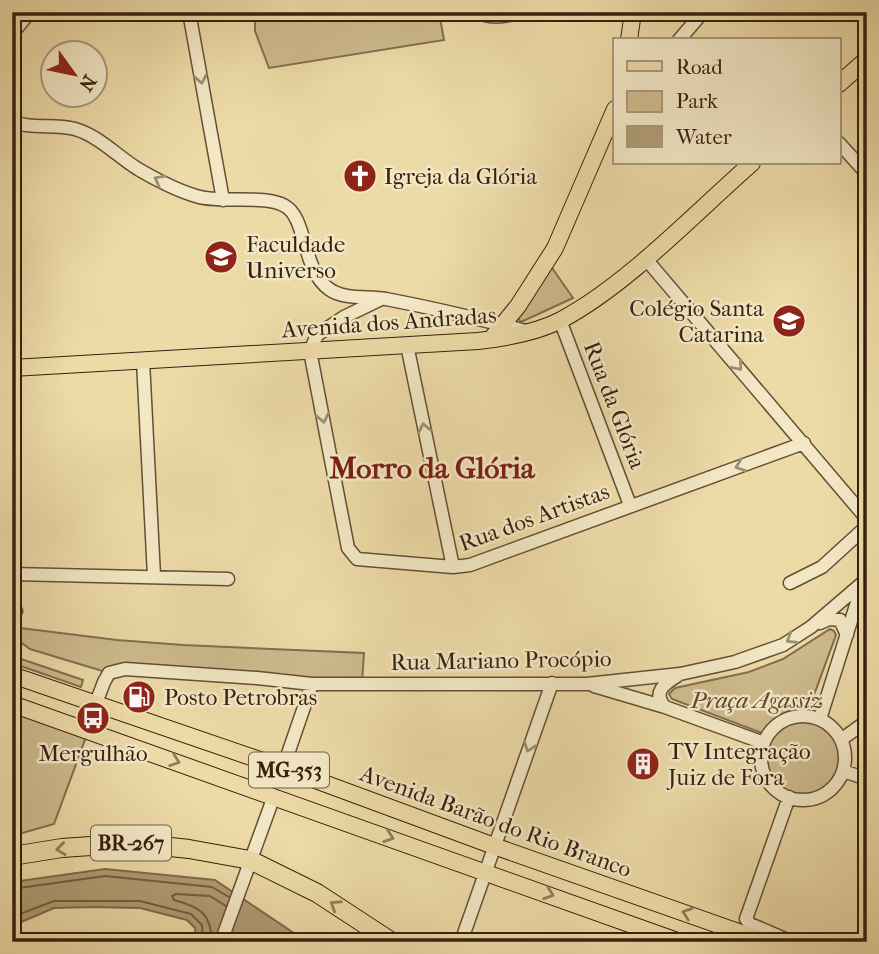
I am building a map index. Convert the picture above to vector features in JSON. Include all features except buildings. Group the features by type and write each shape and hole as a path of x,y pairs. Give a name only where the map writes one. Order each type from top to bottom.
{"highway":[{"name":"BR-267","path":"12,856 62,848 134,843 199,850 248,865 317,893 392,942"}],"main road":[{"path":"629,38 633,12"},
{"path":"840,83 867,59"},
{"path":"491,339 541,272 555,248 613,115"},
{"name":"Avenida dos Andradas","path":"12,368 491,339 526,331 561,320 609,288 750,164"},
{"name":"Avenida Barão do Rio Branco","path":"12,675 283,768 767,942"},
{"path":"12,704 680,942"}],"street":[{"path":"12,34 30,12"},
{"path":"189,12 223,200"},
{"path":"476,12 488,17 519,12"},
{"path":"681,38 703,12"},
{"path":"12,121 21,125 52,125 76,129 96,139 138,169 198,197 256,200 284,205 294,213 315,276 330,290 343,295 381,299 526,331"},
{"path":"840,144 867,174"},
{"path":"645,258 867,519"},
{"path":"310,351 317,335 344,317 381,299"},
{"name":"Rua da Glória","path":"561,320 630,505"},
{"path":"407,345 453,567"},
{"name":"Rua dos Artistas","path":"310,351 348,548 357,559 365,561 453,567 489,559 804,443"},
{"path":"143,360 154,576"},
{"path":"790,583 822,567 867,526"},
{"path":"12,551 13,573 228,579"},
{"path":"820,719 865,580"},
{"name":"Rua Mariano Procópio","path":"96,703 109,673 125,669 312,684 587,684 712,669 783,645 811,627 865,580"},
{"path":"811,627 829,619 837,619 842,622 847,635"},
{"path":"665,707 659,700 659,691 665,683 680,674"},
{"path":"461,942 552,683"},
{"path":"283,768 312,684"},
{"path":"587,684 665,707 764,743"},
{"path":"798,716 820,719 832,727 842,739 845,758 843,771 831,790 821,796 799,800 780,793 767,780 761,762 764,743 772,730 784,720 798,716"},
{"path":"842,739 867,721"},
{"path":"843,771 867,779"},
{"path":"220,942 274,796"},
{"path":"789,797 746,919 750,924 792,942"}],"green space":[{"path":"255,12 439,12 444,40 269,68 255,31"},
{"path":"550,265 573,298 521,322 517,317"},
{"path":"12,627 183,645 364,653 362,683 109,673 30,649 19,641 21,659 83,680 81,687 12,663"},
{"name":"Praça Agassiz","path":"830,629 836,635 807,714 790,716 814,716 831,725 841,740 845,758 842,776 834,792 819,802 798,804 776,796 762,781 757,762 762,733 672,699 669,694 675,688 749,672 783,659"},
{"path":"12,712 86,737 54,824 12,836"}],"water":[{"path":"105,869 215,880 307,942 196,939 195,928 187,920 140,908 54,908 12,926 12,882"}],"place":[{"name":"Igreja da Glória","path":"360,176"},
{"name":"Faculdade Universo","path":"221,257"},
{"name":"Colégio Santa Catarina","path":"789,321"},
{"name":"Posto Petrobras","path":"139,697"},
{"name":"Mergulhão","path":"93,718"},
{"name":"TV Integração Juiz de Fora","path":"643,764"}],"district":[{"name":"Morro da Glória","path":"432,468"}]}
